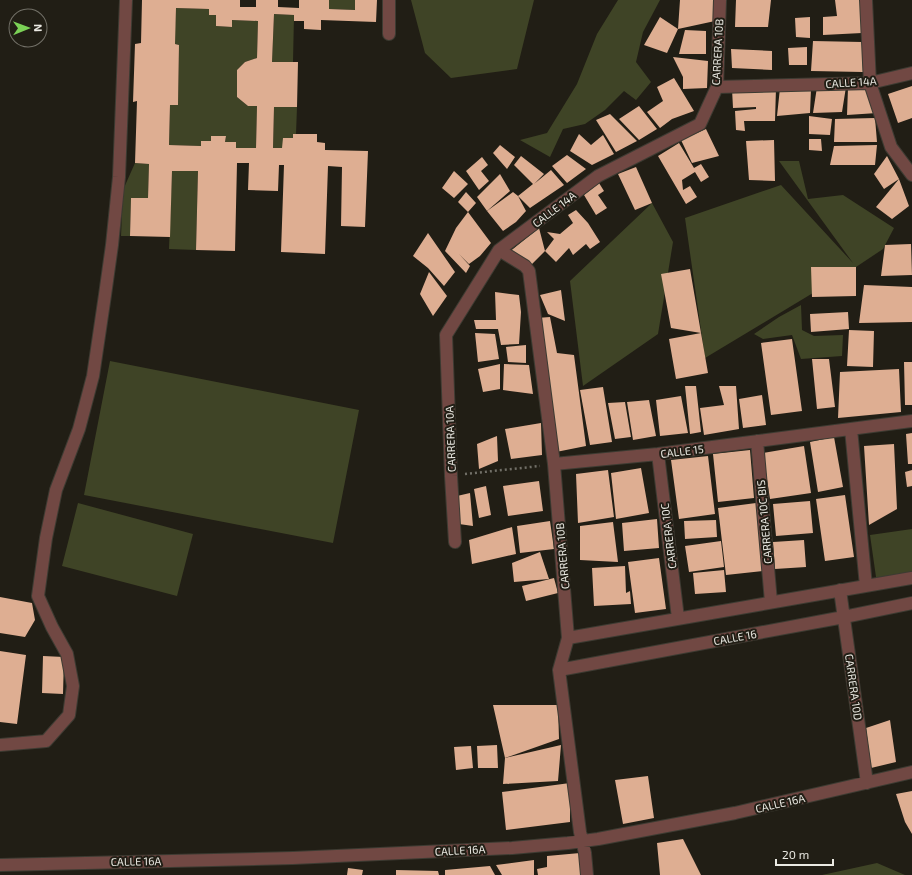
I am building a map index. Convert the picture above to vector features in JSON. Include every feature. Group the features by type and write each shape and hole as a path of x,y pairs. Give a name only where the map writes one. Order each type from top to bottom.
{"street":[{"path":"0,745 46,741 69,715 73,686 67,654 52,627 38,596 46,538 56,490 79,429 93,376 106,288 119,177 126,0"},
{"path":"389,0 389,34"},
{"name":"CARRERA 10B","path":"700,124 717,87 720,0"},
{"path":"866,0 870,83 891,147 912,175"},
{"name":"CALLE 14A","path":"717,87 870,83 912,73"},
{"name":"CALLE 14A","path":"446,336 499,250 598,176 700,124"},
{"name":"CARRERA 10B","path":"499,250 525,266 528,271 554,464 568,638 559,670 587,875"},
{"name":"CARRERA 10A","path":"446,336 455,542"},
{"name":"CALLE 15","path":"554,464 658,454 912,422"},
{"path":"851,429 866,586"},
{"name":"CARRERA 10C BIS","path":"756,441 771,602"},
{"name":"CARRERA 10C","path":"658,454 678,618"},
{"path":"568,638 912,578"},
{"name":"CARRERA 10D","path":"840,590 867,783"},
{"name":"CALLE 16","path":"559,670 912,603"},
{"name":"CALLE 16A","path":"0,865 293,858 504,848 582,842 735,813 912,772"}],"path":[{"path":"451,476 554,464"}],"green space":[{"path":"329,0 355,0 355,10 329,9"},
{"path":"411,0 534,0 517,69 451,78 425,53"},
{"path":"618,0 660,0 643,32 636,62 651,82 636,100 624,91 605,110 585,124 563,129 550,157 520,140 547,133 577,84 597,34"},
{"path":"176,8 209,9 209,15 216,15 216,26 232,27 232,20 258,21 257,58 245,62 237,70 237,97 248,106 257,106 256,148 236,148 236,142 225,142 226,137 211,141 201,141 201,146 169,145 170,105 178,105 179,45 174,44"},
{"path":"274,14 294,15 293,62 272,62"},
{"path":"274,107 297,107 296,134 293,134 293,138 282,148 273,148"},
{"path":"779,161 799,161 808,199 843,195 894,228 883,249 856,267 705,358 685,218 781,185 853,263"},
{"path":"135,163 149,164 148,198 131,198 130,236 121,236 123,190"},
{"path":"172,171 198,171 196,250 169,249"},
{"path":"652,203 673,242 658,334 583,386 570,281"},
{"path":"801,305 802,330 814,336 843,335 842,356 801,359 792,335 763,339 754,334 779,317"},
{"path":"110,361 359,410 333,543 84,495"},
{"path":"78,503 193,534 177,596 62,566"},
{"path":"912,529 912,580 877,584 870,535"},
{"path":"877,863 905,875 822,875"}],"building":[{"path":"142,0 240,0 240,7 256,7 256,0 278,0 278,7 299,8 299,0 329,0 329,9 355,10 355,0 377,0 376,22 321,20 321,30 304,29 304,21 294,21 294,15 274,14 272,62 298,62 297,107 274,107 273,148 282,148 283,138 293,138 293,134 317,134 317,142 325,143 325,150 368,151 365,227 341,226 342,167 328,166 325,254 281,252 284,165 279,165 278,191 248,190 249,163 237,163 235,251 196,250 198,171 172,171 170,237 130,236 131,198 148,198 149,164 135,163 137,101 133,102 135,44 141,43","holes":["176,8 209,9 209,15 216,15 216,26 232,27 232,20 258,21 257,58 245,62 237,70 237,97 248,106 257,106 256,148 236,148 236,142 225,142 226,136 211,136 211,141 201,141 201,146 169,145 170,105 178,105 179,45 175,44"]},
{"path":"680,0 717,0 715,21 678,29"},
{"path":"736,0 771,0 768,27 735,27"},
{"path":"835,0 861,0 862,33 823,35 823,17 837,16"},
{"path":"660,17 678,29 667,53 644,45"},
{"path":"810,17 810,38 796,37 795,18"},
{"path":"685,30 706,31 706,54 679,54"},
{"path":"813,41 862,42 863,72 811,71"},
{"path":"807,47 807,65 789,65 788,48"},
{"path":"731,49 772,51 772,70 732,68"},
{"path":"673,57 708,61 707,88 683,89 683,77"},
{"path":"674,78 694,111 672,119 660,128 647,112 663,101 657,87"},
{"path":"912,86 912,118 898,123 888,94"},
{"path":"817,87 846,87 842,112 813,113"},
{"path":"776,88 775,121 744,121 745,131 736,130 735,111 756,109 756,107 733,108 732,89"},
{"path":"780,88 811,89 810,113 777,116"},
{"path":"848,88 868,89 877,113 847,115"},
{"path":"639,106 657,129 639,140 619,119"},
{"path":"610,114 637,141 616,152 596,120"},
{"path":"809,116 832,119 830,135 809,134"},
{"path":"875,118 877,142 834,142 835,119"},
{"path":"706,129 719,156 692,163 681,140"},
{"path":"579,134 591,145 603,135 614,154 592,165 570,151"},
{"path":"809,139 821,139 822,151 809,150"},
{"path":"774,140 775,181 749,180 746,141"},
{"path":"679,143 694,168 701,164 709,177 701,182 695,172 682,180 683,190 690,186 697,197 686,204 658,156"},
{"path":"500,145 515,157 507,169 493,153"},
{"path":"877,145 875,165 830,165 834,146"},
{"path":"567,155 586,169 567,183 552,166"},
{"path":"521,156 544,174 534,184 551,170 564,185 530,208 518,196 533,184 514,165"},
{"path":"887,156 899,179 884,189 874,174"},
{"path":"482,157 488,165 481,171 489,181 479,190 466,171"},
{"path":"636,167 652,203 635,210 618,174"},
{"path":"454,171 468,184 454,198 442,188"},
{"path":"500,174 510,191 487,211 477,197"},
{"path":"899,179 909,206 892,219 876,207"},
{"path":"599,183 604,191 598,195 607,208 596,215 584,195"},
{"path":"466,192 476,203 468,212 458,202"},
{"path":"513,192 518,196 526,211 516,222 503,231 487,211"},
{"path":"576,210 588,223 600,242 590,249 586,244 573,255 569,248 556,262 545,251 554,239 547,232 560,234 573,223 568,215"},
{"path":"468,212 491,243 480,256 469,264 459,254 470,266 466,273 445,251 456,228"},
{"path":"539,228 545,251 531,265 508,253"},
{"path":"428,233 455,272 444,286 428,268 413,256"},
{"path":"911,244 912,275 881,276 885,245"},
{"path":"811,267 856,267 856,296 812,297"},
{"path":"690,269 701,333 671,328 661,274"},
{"path":"429,272 447,296 433,316 420,294"},
{"path":"864,285 912,287 912,322 859,323"},
{"path":"561,290 565,321 548,314 540,295"},
{"path":"495,292 519,295 521,312 519,344 501,345 498,329 476,329 474,320 496,320"},
{"path":"848,312 849,329 811,332 810,314"},
{"path":"550,317 557,353 574,355 586,446 556,452 537,318"},
{"path":"849,330 874,331 873,367 847,366"},
{"path":"475,333 495,334 499,359 478,362"},
{"path":"701,333 708,373 676,379 669,339"},
{"path":"792,339 802,411 771,415 761,343"},
{"path":"526,345 526,363 508,362 506,347"},
{"path":"812,359 829,359 835,407 817,409"},
{"path":"904,362 912,362 912,405 905,405"},
{"path":"500,364 500,389 483,392 478,369"},
{"path":"504,364 529,365 533,394 503,390"},
{"path":"899,369 901,412 838,418 840,372"},
{"path":"685,386 696,386 701,432 690,434"},
{"path":"719,386 736,386 739,429 704,435 700,408 724,405"},
{"path":"603,387 612,442 590,445 580,390"},
{"path":"762,395 766,425 743,428 739,399"},
{"path":"681,396 688,433 660,436 656,400"},
{"path":"649,400 656,436 633,440 627,402"},
{"path":"625,402 631,437 615,439 608,403"},
{"path":"541,423 542,455 511,459 505,429"},
{"path":"912,433 912,464 908,464 906,434"},
{"path":"497,436 498,461 479,469 477,444"},
{"path":"834,437 843,487 818,492 810,442"},
{"path":"894,444 897,509 869,525 864,446"},
{"path":"804,446 811,493 770,499 763,453"},
{"path":"750,450 754,498 718,502 713,454"},
{"path":"708,456 715,514 679,519 671,460"},
{"path":"641,468 649,513 616,519 611,473"},
{"path":"608,470 614,517 578,523 576,474"},
{"path":"912,470 912,486 907,487 905,472"},
{"path":"539,481 543,511 508,516 503,486"},
{"path":"486,486 491,515 479,518 474,489"},
{"path":"470,493 473,526 459,524 457,496"},
{"path":"845,495 854,557 825,561 816,499"},
{"path":"810,501 813,533 776,536 773,504"},
{"path":"756,503 763,571 726,575 718,508"},
{"path":"657,519 659,548 624,551 622,523"},
{"path":"716,520 717,537 685,539 684,521"},
{"path":"550,521 554,549 520,553 517,526"},
{"path":"613,522 618,562 580,560 580,526"},
{"path":"512,527 516,554 472,564 469,540"},
{"path":"804,540 806,567 775,569 773,542"},
{"path":"721,541 724,567 689,572 685,546"},
{"path":"540,552 549,579 514,582 512,563"},
{"path":"659,558 666,609 635,613 628,562"},
{"path":"625,566 626,593 630,591 631,604 594,606 592,568"},
{"path":"724,570 726,592 695,594 693,573"},
{"path":"554,578 558,593 526,601 522,586"},
{"path":"0,597 32,603 35,620 25,637 0,633"},
{"path":"0,651 26,655 17,724 0,722"},
{"path":"43,656 64,657 63,694 42,693"},
{"path":"493,705 558,705 559,739 505,758"},
{"path":"890,720 896,762 871,768 866,728"},
{"path":"497,745 498,768 478,768 477,746"},
{"path":"561,745 558,781 503,784 505,758"},
{"path":"471,746 473,768 456,770 454,747"},
{"path":"648,776 654,818 623,824 615,780"},
{"path":"570,783 570,822 506,830 502,792"},
{"path":"912,791 912,834 905,822 896,794"},
{"path":"683,839 701,875 660,875 657,843"},
{"path":"580,853 582,875 538,875 537,869 547,867 547,856"},
{"path":"534,860 534,875 502,875 496,865"},
{"path":"490,866 495,875 445,875 445,870"},
{"path":"348,868 363,870 362,875 347,875"},
{"path":"396,870 438,871 439,875 396,875"}]}
